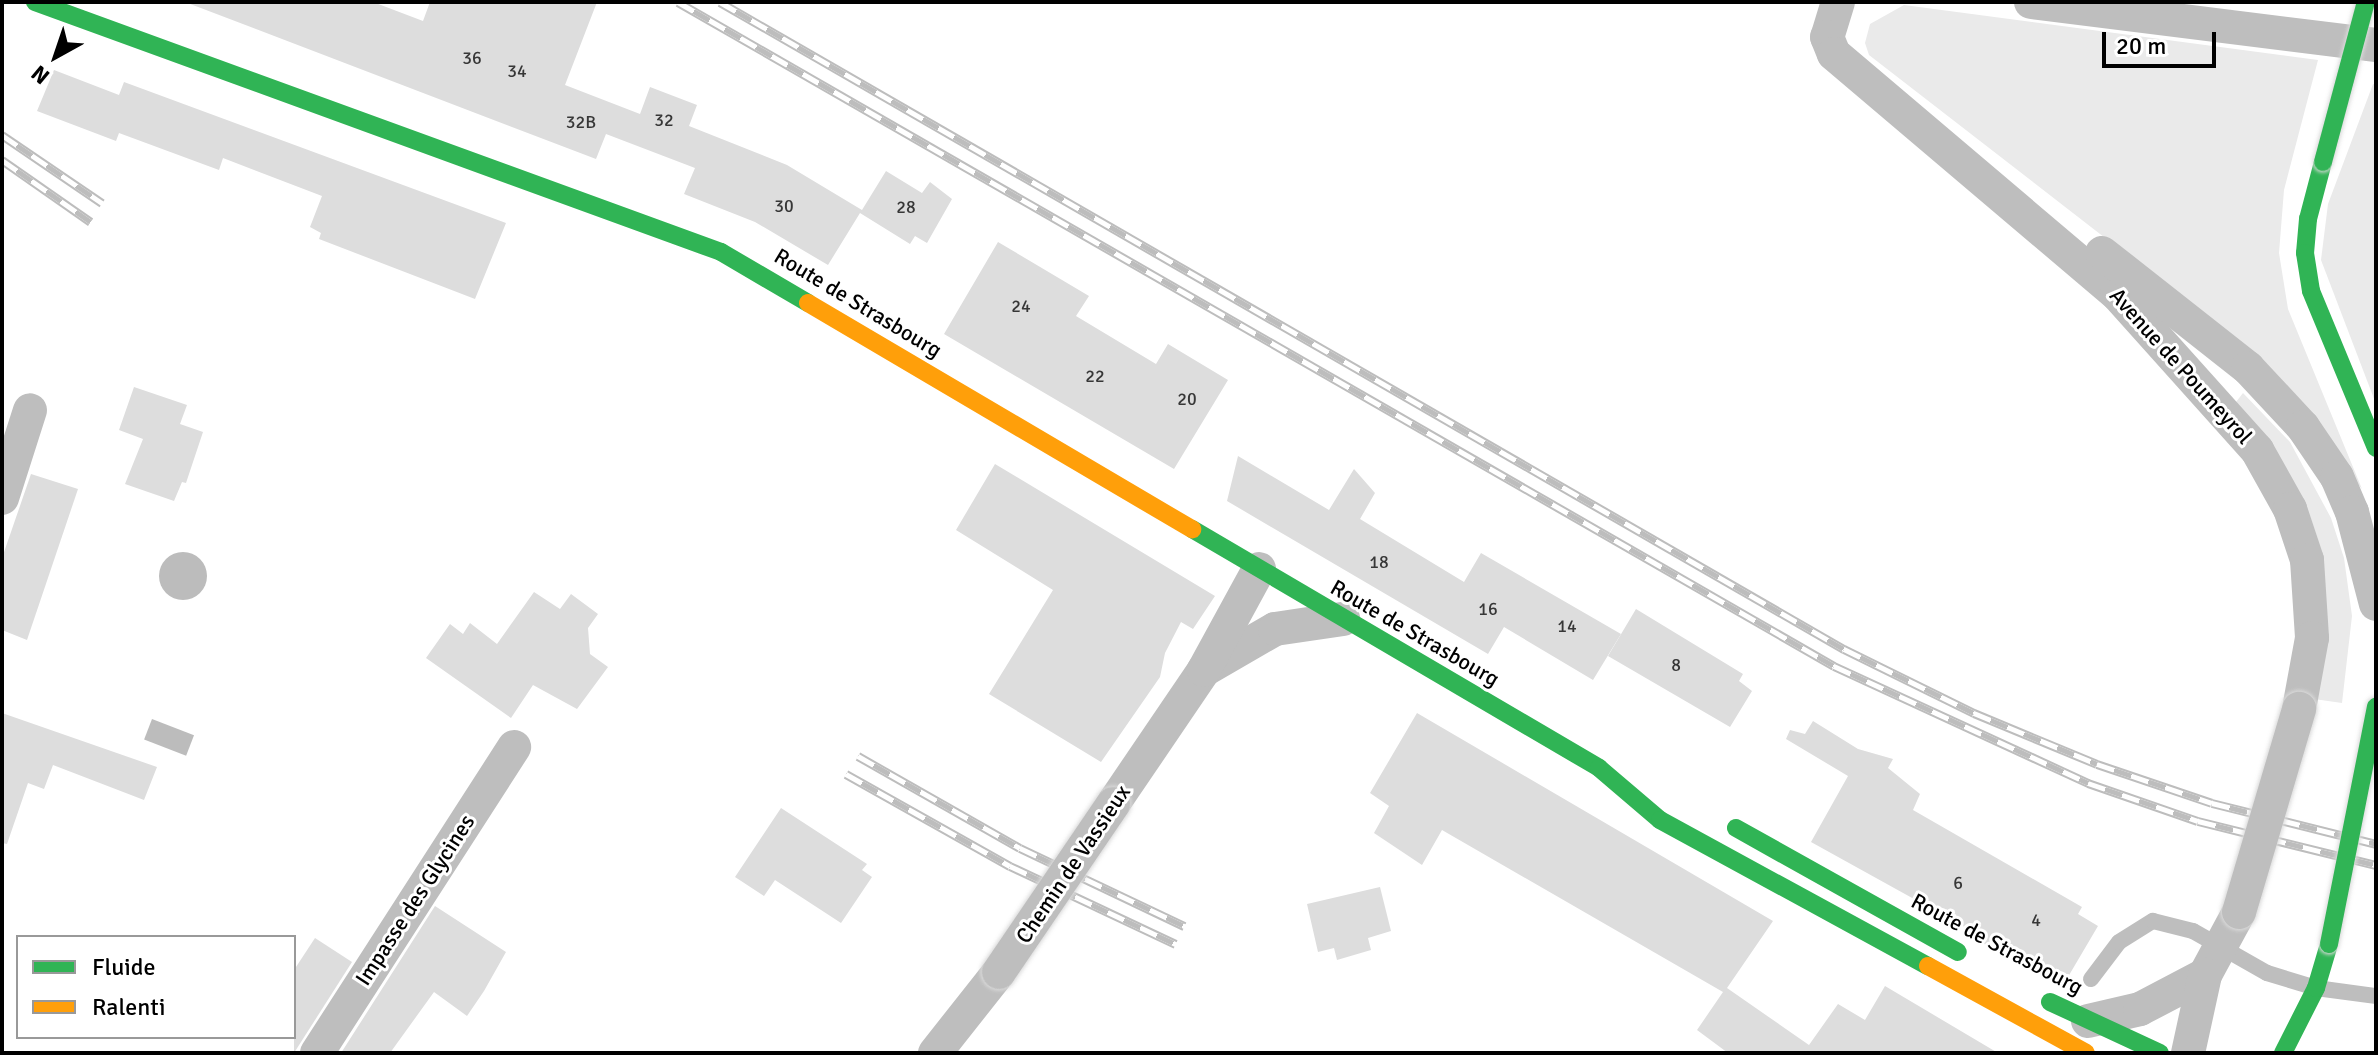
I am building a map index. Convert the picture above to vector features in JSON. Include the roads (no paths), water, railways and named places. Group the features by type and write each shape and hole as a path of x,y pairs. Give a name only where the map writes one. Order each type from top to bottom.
{"main road":[{"name":"Route de Strasbourg","path":"35,2 682,234 760,273 1599,768 1660,820 2087,1037 2160,1053"},
{"path":"2366,2 2308,219 2305,253 2311,291 2376,448"},
{"path":"2323,162 2376,29"},
{"path":"2283,1053 2316,988 2329,944 2376,707"},
{"name":"Route de Strasbourg","path":"1599,768 1641,780"},
{"name":"Route de Strasbourg","path":"1715,816 1972,959"},
{"name":"Route de Strasbourg","path":"2026,989 2087,1037"}],"street":[{"name":"Avenue de Poumeyrol","path":"1838,2 1827,37 1834,54 1860,82 2117,294 2257,450 2290,509 2307,560 2312,638 2299,709 2239,912 2213,963 2188,1053"},
{"path":"2031,2 2376,45"},
{"name":"Avenue de Poumeyrol","path":"1860,82 2084,239 2276,395 2337,477 2360,535 2376,604"},
{"path":"2,498 30,410"},
{"name":"Chemin de Vassieux","path":"935,1053 999,972 1204,670 1259,569"},
{"name":"Chemin de Vassieux","path":"1204,670 1275,629 1343,619"},
{"name":"Impasse des Glycines","path":"317,1053 514,747"},
{"path":"2087,1037 2140,1009 2213,963"}],"lane":[{"path":"2091,979 2119,942 2153,921 2193,931 2213,963 2267,973 2316,988 2376,996"}],"railway":[{"path":"678,2 1834,666 2088,783 2198,821 2376,865"},
{"path":"720,2 1844,649 1974,713 2097,764 2212,803 2376,844"},
{"path":"2,135 102,203"},
{"path":"2,160 91,222"},
{"path":"858,756 1020,848 1184,926"},
{"path":"846,774 1010,866 1176,944"}]}
